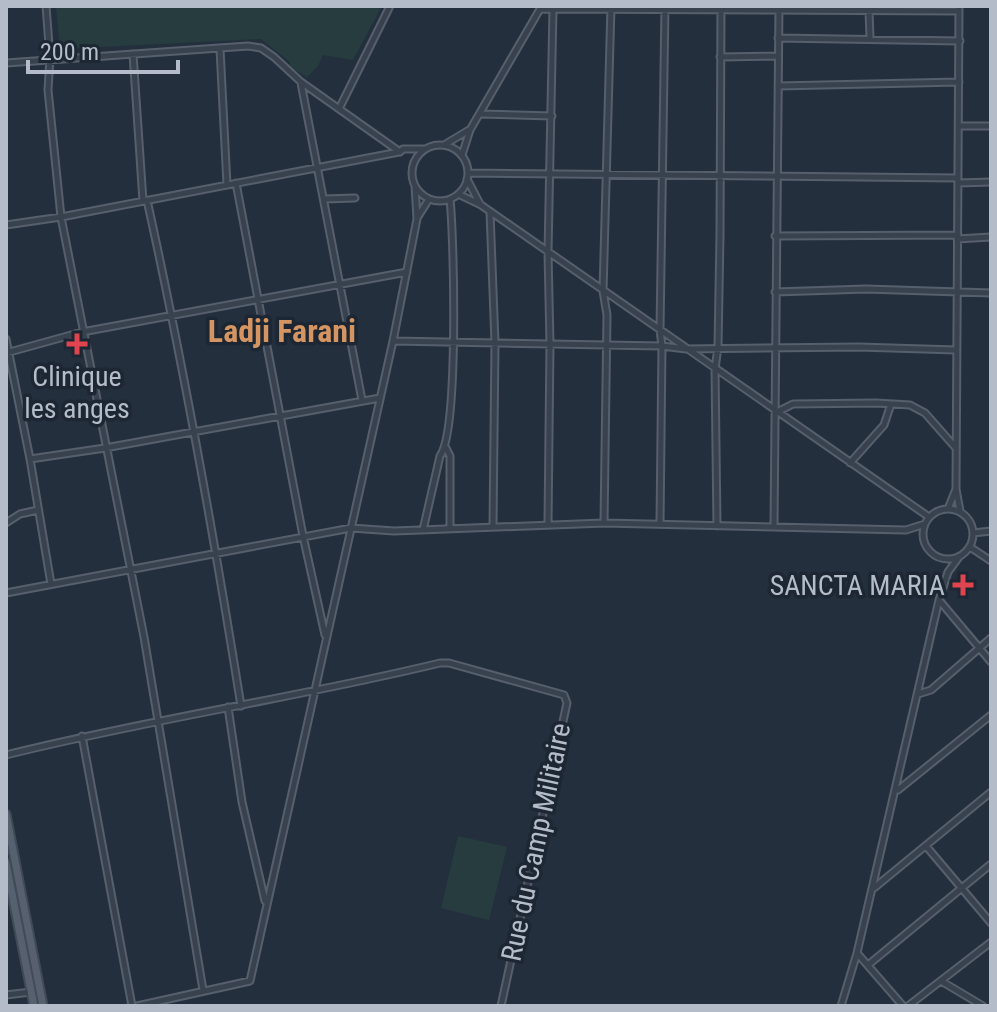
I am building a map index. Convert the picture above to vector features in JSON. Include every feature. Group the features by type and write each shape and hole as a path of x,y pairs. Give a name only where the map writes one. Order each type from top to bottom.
{"main road":[{"path":"6,814 43,1006"},
{"path":"6,863 34,1006"}],"street":[{"path":"46,6 50,58 48,90 61,217 158,722 203,990"},
{"path":"339,109 390,6"},
{"path":"481,205 467,176 462,156 470,130 541,8 959,9 955,447 960,512"},
{"path":"604,523 607,315 603,291 610,8"},
{"path":"660,524 665,8"},
{"path":"717,526 715,369 721,177 721,8"},
{"path":"774,526 779,8"},
{"path":"548,524 548,252 553,9"},
{"path":"869,11 870,38"},
{"path":"778,38 960,41"},
{"path":"6,63 248,46 261,48 301,82 402,150 414,162"},
{"path":"220,49 227,185"},
{"path":"133,54 145,201 173,316 217,552 241,706"},
{"path":"720,57 778,56"},
{"path":"301,82 362,400"},
{"path":"778,86 959,82"},
{"path":"481,114 552,116"},
{"path":"959,126 991,126"},
{"path":"6,225 317,169 402,150 425,149 444,145 470,130"},
{"path":"444,145 462,156"},
{"path":"82,736 134,1006 250,981 407,272 417,219 412,170 414,162 425,149"},
{"path":"467,176 607,173 991,182"},
{"path":"415,186 429,199 450,199 458,194 467,176"},
{"path":"236,183 303,536 326,636"},
{"path":"458,194 481,205 929,517"},
{"path":"324,199 355,198"},
{"path":"417,219 429,199"},
{"path":"450,199 453,342 446,448 450,456 450,528"},
{"path":"490,212 495,343 493,526"},
{"path":"775,236 991,237"},
{"path":"7,353 82,332 407,272"},
{"path":"775,292 866,289 991,293"},
{"path":"6,339 51,584"},
{"path":"393,341 686,349 956,350"},
{"path":"30,459 380,398"},
{"path":"776,411 793,404 891,404 919,409 955,447"},
{"path":"850,463 884,425 891,404"},
{"path":"423,530 440,456 446,448"},
{"path":"948,509 956,489"},
{"path":"841,1006 874,889 939,600 948,572 970,547 973,533 970,521 960,512 948,509 929,517 923,539"},
{"path":"6,523 20,514 38,510"},
{"path":"6,593 351,528 423,530 604,523 906,530 925,524"},
{"path":"906,530 923,539 930,551 942,558 959,557"},
{"path":"973,533 991,531"},
{"path":"970,547 991,561"},
{"path":"942,558 948,572"},
{"path":"939,600 991,662"},
{"path":"918,694 931,690 991,638"},
{"name":"Rue du Camp Militaire","path":"315,691 449,663 564,695 567,703 501,1006"},
{"path":"6,755 82,736 315,691"},
{"path":"228,707 242,802 267,906"},
{"path":"897,790 991,715"},
{"path":"874,889 991,792"},
{"path":"926,846 991,923"},
{"path":"868,965 991,864"},
{"path":"857,953 906,1006 991,942"},
{"path":"941,981 983,1006"},
{"path":"6,995 31,992"}],"green space":[{"path":"56,6 382,6 353,60 323,55 318,66 307,77 290,67 290,62 261,39 60,49"},
{"path":"458,836 507,847 489,920 441,908"}],"place":[{"name":"Clinique les anges","path":"77,344"},
{"name":"SANCTA MARIA","path":"963,585"}],"district":[{"name":"Ladji Farani","path":"282,331"}]}
